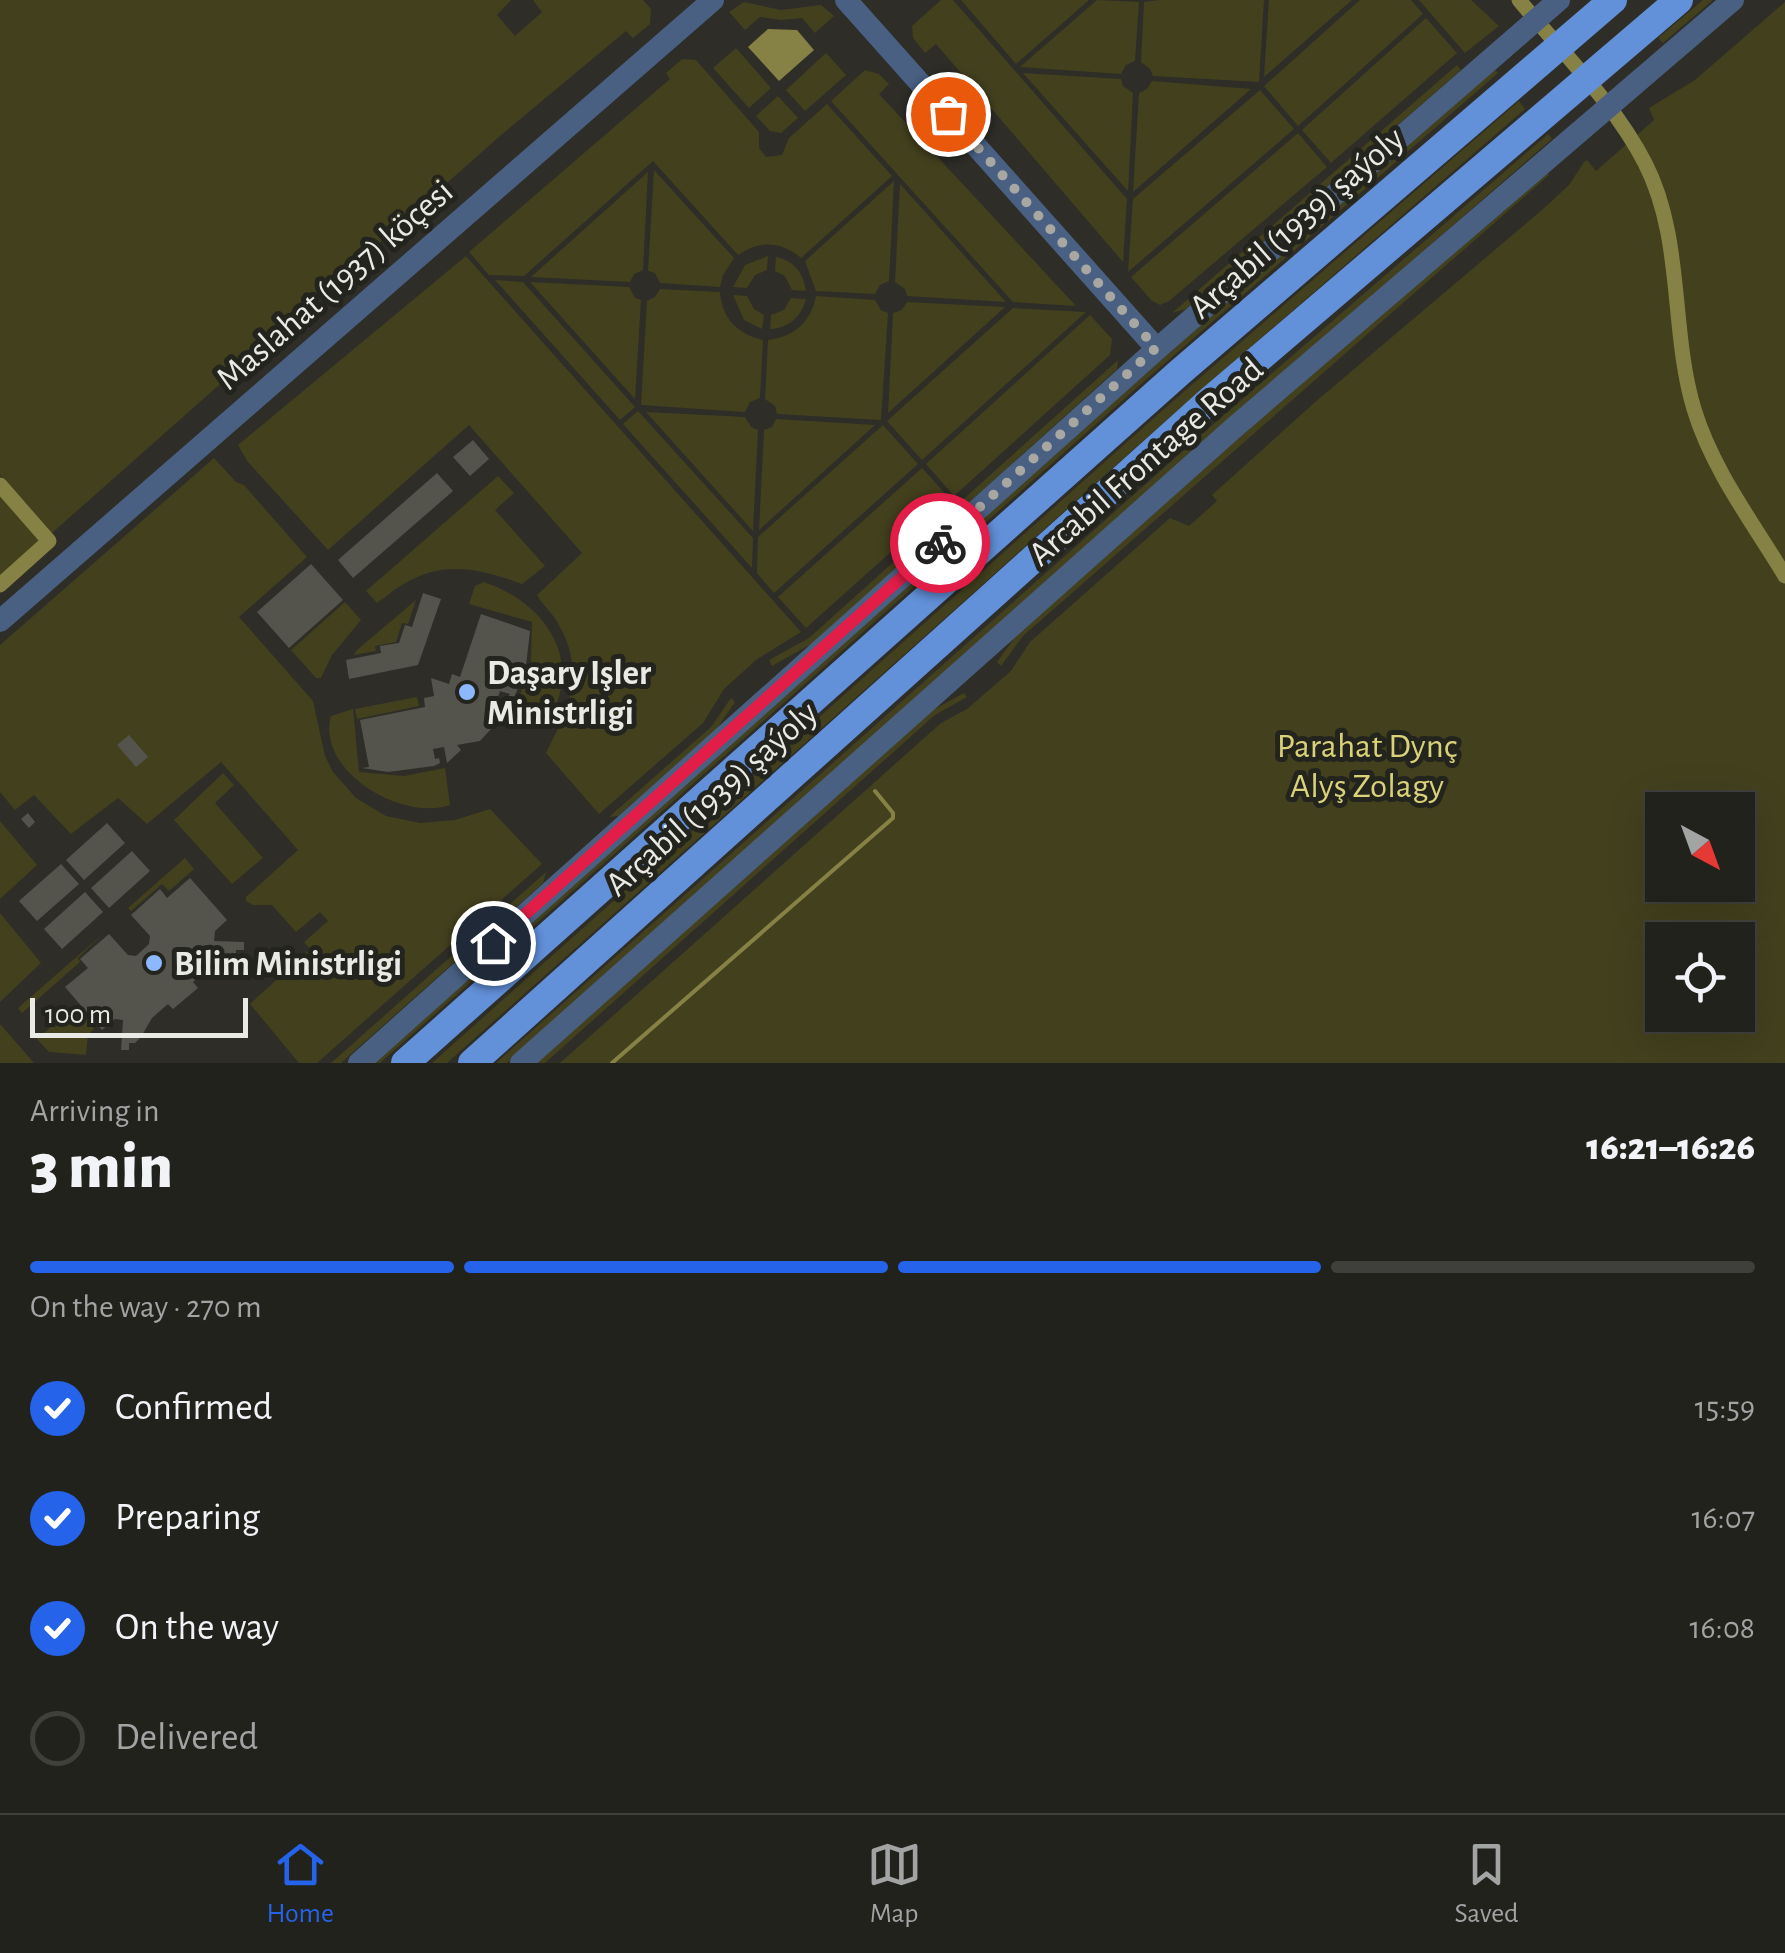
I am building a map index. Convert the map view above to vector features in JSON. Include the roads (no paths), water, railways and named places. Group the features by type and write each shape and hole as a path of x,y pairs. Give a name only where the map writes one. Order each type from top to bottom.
{"main road":[{"name":"Arçabil (1939) şaýoly","path":"404,1063 1180,372 1613,0"},
{"name":"Arçabil (1939) şaýoly","path":"472,1063 1208,402 1679,0"}],"street":[{"name":"Maslahat (1937) köçesi","path":"0,620 714,0"},
{"path":"846,0 1156,348"},
{"path":"359,1063 1156,348 1558,0"},
{"name":"Arcabil Frontage Road","path":"521,1063 1236,426 1734,0"}],"waterway":[{"path":"1519,0 1603,99 1645,163 1666,222 1694,409 1722,474 1785,576"},
{"path":"0,485 49,541 0,585"},
{"path":"612,1063 893,818 875,791"}],"place":[{"name":"Daşary Işler Ministrligi","path":"467,692"},
{"name":"Bilim Ministrligi","path":"154,963"}],"park label":[{"name":"Parahat Dynç Alyş Zolagy","path":"1367,765"}]}
